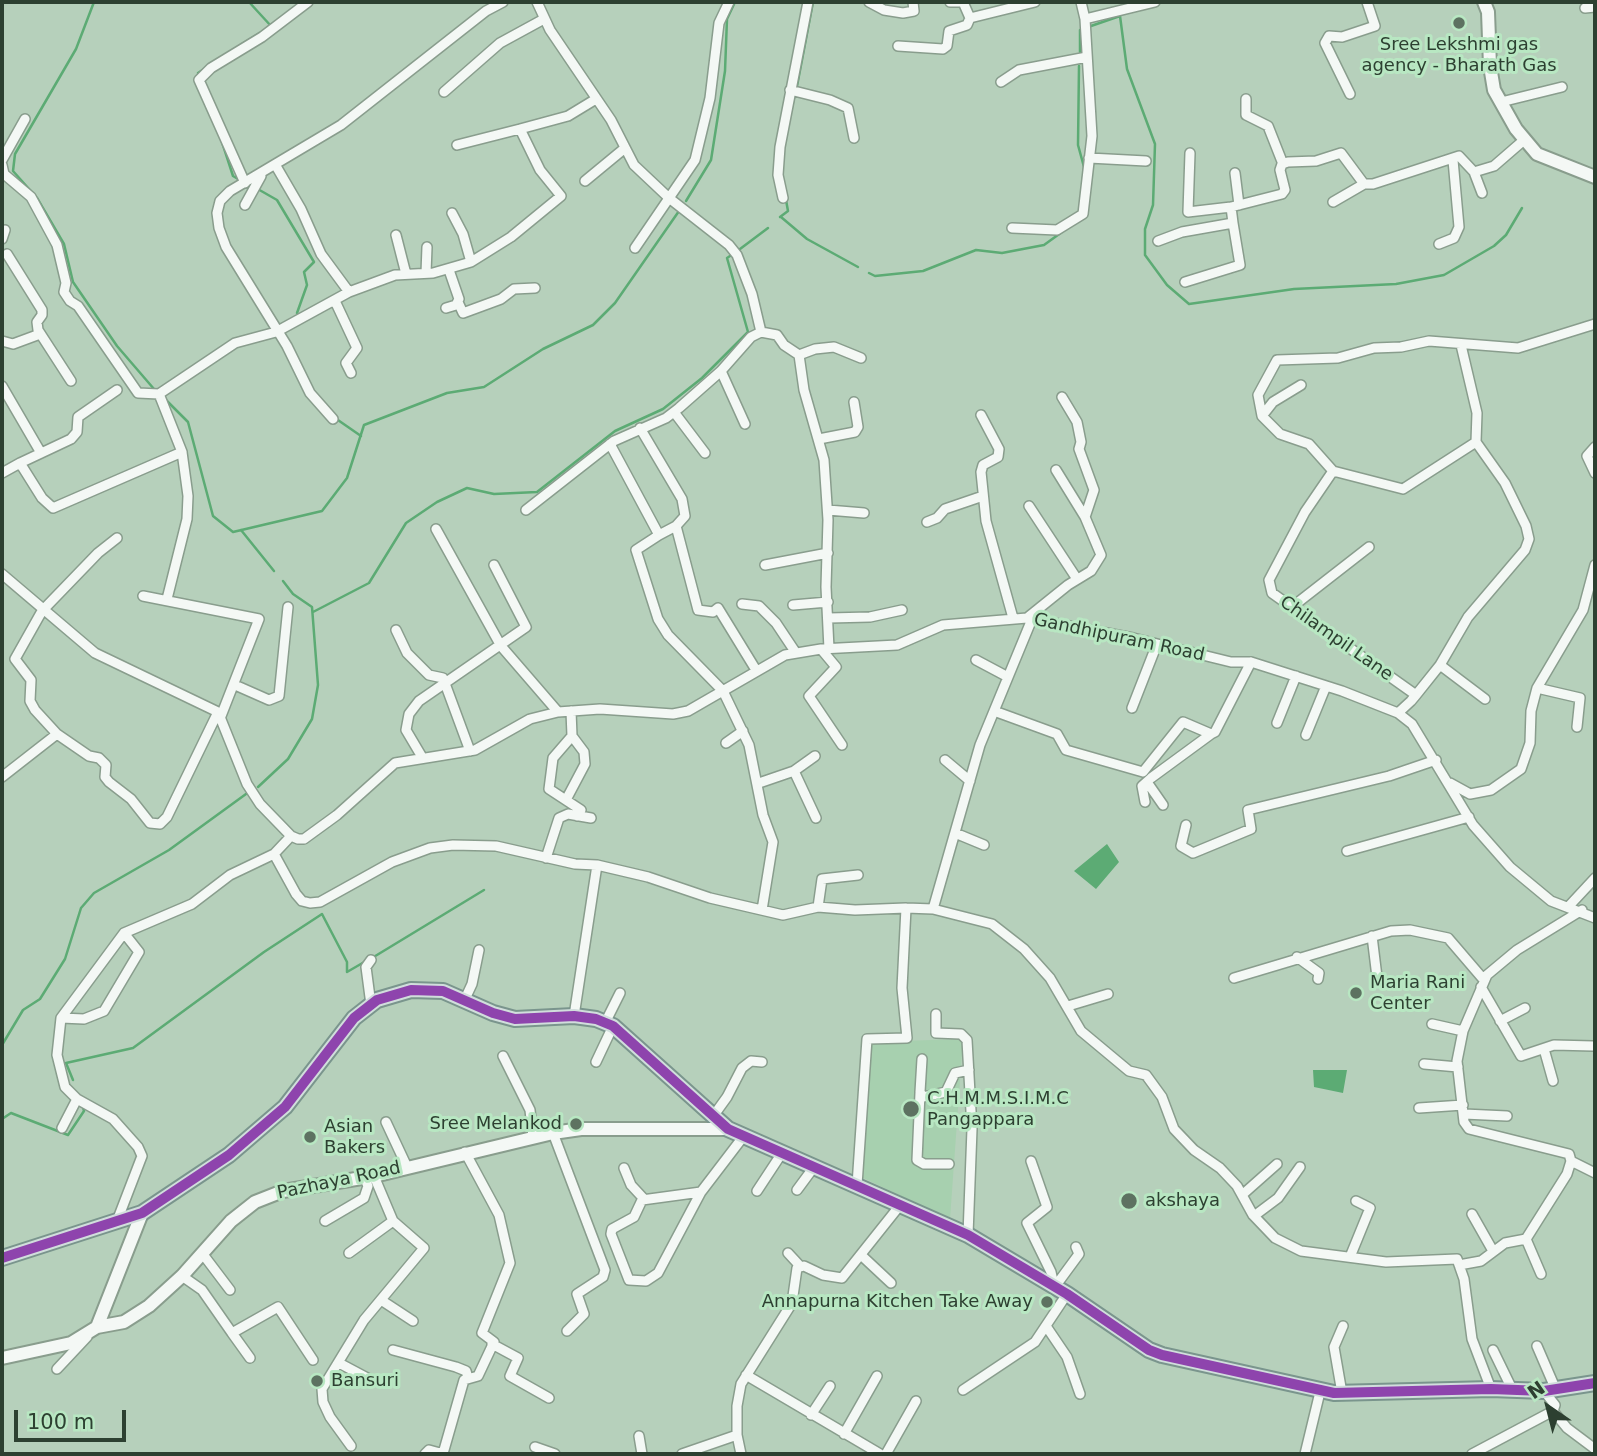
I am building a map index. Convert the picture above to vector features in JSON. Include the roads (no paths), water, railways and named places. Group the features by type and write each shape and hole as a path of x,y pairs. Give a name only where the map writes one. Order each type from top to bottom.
{"main road":[{"path":"2,1258 142,1213 229,1155 285,1107 354,1018 371,1005 411,990 443,990 493,1013 516,1019 574,1016 609,1025 728,1129 968,1235 1061,1291 1149,1350 1320,1391 1342,1393 1550,1390 1595,1382"}],"street":[{"path":"245,183 199,80 211,68 262,37 308,2"},
{"path":"333,419 310,393 287,346 240,272 219,228 217,213 220,201 371,104 486,11 503,2"},
{"path":"537,2 544,19 596,99 634,165 669,198 703,222 737,255 752,294 761,332"},
{"path":"635,248 695,160 710,98 719,23 729,2"},
{"path":"783,198 778,163 808,2"},
{"path":"869,2 884,10 903,13 915,11 913,2"},
{"path":"898,46 943,49 947,46 949,31 967,25 970,18 962,2 950,2"},
{"path":"970,18 1035,2"},
{"path":"1012,228 1057,230 1083,214 1092,136 1085,19 1081,2"},
{"path":"1085,19 1155,2"},
{"path":"1350,93 1325,43 1329,36 1342,37 1375,26 1367,2"},
{"path":"1484,2 1490,31 1490,66 1494,90 1524,140 1537,154 1595,177"},
{"path":"444,92 500,43 544,19"},
{"path":"1002,82 1019,70 1087,57"},
{"path":"1501,102 1562,87"},
{"path":"790,90 830,100 848,108 855,138"},
{"path":"457,145 568,116 596,99"},
{"path":"1190,153 1188,212 1235,206 1283,194 1285,190 1280,170 1283,164 1268,126 1246,116 1246,99"},
{"path":"2,160 25,119"},
{"path":"2,165 4,174 31,197 57,246 66,283 64,292 70,301 78,306 138,393 159,394 235,343 276,332 299,317 349,292 406,274 449,270 471,262 530,223 561,196 540,170 520,129"},
{"path":"1474,172 1494,166 1524,140"},
{"path":"585,181 625,148"},
{"path":"1283,164 1317,161 1341,153 1364,184"},
{"path":"1333,202 1364,184 1453,160 1459,156 1474,172 1482,194"},
{"path":"1089,158 1146,161"},
{"path":"1438,244 1454,238 1460,227 1453,160"},
{"path":"276,166 301,209 321,254 349,292"},
{"path":"1185,282 1240,265 1233,223 1235,173"},
{"path":"245,205 262,174"},
{"path":"452,213 463,234 471,262"},
{"path":"1158,241 1182,232 1233,223"},
{"path":"396,235 406,274"},
{"path":"426,273 428,247"},
{"path":"7,254 42,310 36,326 40,334 71,381"},
{"path":"449,270 463,313 502,299 514,289 535,288"},
{"path":"335,301 357,348 346,363 351,373"},
{"path":"446,308 458,302"},
{"path":"1476,442 1403,489 1333,471 1309,443 1280,434 1262,416 1258,395 1277,360 1283,358 1297,361 1338,358 1374,348 1429,341 1518,348 1595,324"},
{"path":"526,510 610,444 674,412 721,371 751,337 761,332 777,335 784,345 799,355 804,390 819,439 828,510 829,618 825,649 836,667 808,696 842,745"},
{"path":"2,341 13,344 40,334"},
{"path":"1398,713 1440,665 1468,617 1525,550 1528,539 1526,526 1505,483 1476,442 1477,413 1461,345"},
{"path":"799,355 815,349 834,347 862,358"},
{"path":"721,371 745,424"},
{"path":"1262,416 1273,402 1301,385"},
{"path":"2,386 41,453"},
{"path":"2,473 75,436 78,417 117,390"},
{"path":"159,394 182,452 188,496 187,519 167,599"},
{"path":"1062,397 1077,422 1082,442 1079,449 1094,490 1085,517"},
{"path":"819,439 855,432 858,427 854,402"},
{"path":"674,412 705,453"},
{"path":"981,415 999,449 999,457 983,465 981,472 992,546 1013,618"},
{"path":"640,428 682,499 685,516 676,526 636,550 658,619 668,635 723,691 743,731 759,783 763,816 773,842 762,910"},
{"path":"610,444 659,535"},
{"path":"1595,447 1587,457 1595,473"},
{"path":"20,463 42,498 53,508 182,452"},
{"path":"933,909 970,781 1030,619 1077,579 1091,571 1101,555 1085,517 1056,470"},
{"name":"Chilampil Lane","path":"1333,471 1305,512 1270,576 1272,593 1416,695"},
{"path":"927,522 937,519 944,509 983,496"},
{"path":"1030,506 1077,579"},
{"path":"828,510 864,513"},
{"path":"676,526 698,610 713,612 718,608 756,670"},
{"path":"436,529 501,646 558,712"},
{"path":"117,538 98,553 42,611 15,659 31,680 30,701 35,710 57,734 89,756 99,758 106,765 105,777 131,799 150,823 160,824 167,817 235,685 259,619 144,596"},
{"path":"1292,607 1369,547"},
{"path":"765,565 828,553"},
{"path":"422,757 406,730 407,720 419,701 526,627 494,565"},
{"path":"1450,783 1470,794 1491,790 1521,769 1530,743 1531,712 1537,688 1583,610 1591,590 1595,565"},
{"path":"2,574 42,611 95,653 220,714 247,784 260,804 291,836 274,854 230,875 192,904 124,933 61,1018 57,1055 65,1087 77,1099 113,1119 138,1147 142,1156 117,1221"},
{"path":"793,605 828,602"},
{"path":"742,604 759,606 776,623 796,653"},
{"path":"235,685 269,700 279,696 288,607"},
{"path":"829,618 870,617 902,610"},
{"name":"Gandhipuram Road","path":"291,836 304,839 362,795 384,770 395,763 470,751 488,745 530,719 558,712 600,709 673,714 705,704 756,670 796,653 897,645 943,625 1013,618 1030,619 1157,644 1231,662 1251,662 1398,713 1412,724 1450,783 1468,817 1510,867 1551,901 1582,910 1595,918"},
{"path":"396,630 407,653 429,675 443,678 470,751"},
{"path":"1132,708 1157,644"},
{"path":"976,660 1008,677"},
{"path":"1148,776 1215,731 1251,662"},
{"path":"1440,665 1485,699"},
{"path":"1278,723 1296,676"},
{"path":"1306,735 1326,686"},
{"path":"1537,688 1580,698 1577,727"},
{"path":"567,798 585,764 584,752 572,736 571,711"},
{"path":"994,711 1057,734 1066,750 1077,755 1143,772 1148,776 1163,804"},
{"path":"1144,802 1142,786 1183,722 1215,731"},
{"path":"726,743 743,731"},
{"path":"2,777 57,734"},
{"path":"572,736 553,758 549,789 567,798 581,810 577,816"},
{"path":"759,783 794,771 815,756"},
{"path":"945,760 970,781"},
{"path":"1186,825 1181,846 1193,853 1251,829 1248,810 1388,776 1436,760"},
{"path":"794,771 816,818"},
{"path":"546,858 559,818 568,814 591,818"},
{"path":"1347,851 1468,817"},
{"path":"955,833 984,845"},
{"path":"274,854 296,894 302,901 310,903 320,902 391,862 430,848 453,845 496,846 546,858 597,865 783,915 818,907 855,910 933,909 992,924 1042,968 1068,1006 1081,1031 1129,1071 1146,1075 1162,1097 1174,1129 1194,1150 1220,1168 1242,1195 1254,1216 1275,1238 1301,1251 1386,1262 1457,1259 1464,1279 1472,1339 1491,1389"},
{"path":"574,1016 597,865"},
{"path":"818,907 822,879 858,875"},
{"path":"1569,906 1595,878"},
{"path":"857,1185 867,1039 907,1038 902,988 906,908"},
{"path":"1459,1265 1481,1261 1505,1243 1526,1239 1567,1174 1571,1161 1569,1154 1472,1130 1464,1122 1458,1067 1463,1031 1482,984 1517,950 1582,910"},
{"path":"1234,978 1372,936 1410,930 1448,938 1482,984 1521,1056 1568,1044 1593,1046"},
{"path":"61,1018 91,1018 104,1011 139,952 124,933"},
{"path":"1372,936 1377,977"},
{"path":"465,999 472,984 479,950"},
{"path":"1297,957 1319,973 1318,979"},
{"path":"371,960 366,967 371,1005"},
{"path":"596,1062 620,993"},
{"path":"1068,1006 1108,994"},
{"path":"1500,1021 1525,1009"},
{"path":"936,1014 936,1032 961,1034 966,1038 972,1129 968,1235"},
{"path":"1432,1024 1463,1031"},
{"path":"1544,1049 1553,1081"},
{"path":"503,1056 530,1110 533,1137"},
{"path":"922,1059 918,1160 924,1164 949,1164"},
{"path":"714,1115 742,1068 751,1061 762,1062"},
{"path":"1424,1063 1458,1067"},
{"path":"920,1093 926,1097 945,1093 955,1073 969,1070"},
{"path":"62,1128 77,1099"},
{"path":"1419,1108 1463,1109 1507,1116"},
{"path":"386,1122 407,1167"},
{"name":"Pazhaya Road","path":"2,1358 71,1343 97,1327 124,1322 149,1306 182,1276 226,1224 265,1197 300,1187 369,1177 553,1133 593,1129 728,1129"},
{"path":"553,1133 606,1270 603,1277 577,1294 584,1314 567,1331"},
{"path":"701,1192 644,1199 638,1204 634,1217 611,1233 625,1276 633,1282 646,1281 658,1273 701,1192 743,1137"},
{"path":"425,1454 429,1450 440,1453 444,1450 464,1380 478,1377 494,1339 484,1337 482,1333 486,1318 500,1292 510,1258 499,1215 465,1152"},
{"path":"757,1191 782,1153"},
{"path":"1031,1161 1047,1207 1027,1223 1061,1291"},
{"path":"1571,1161 1595,1173"},
{"path":"1242,1195 1277,1164"},
{"path":"797,1190 814,1167"},
{"path":"1254,1216 1278,1198 1300,1167"},
{"path":"624,1168 631,1185 644,1199"},
{"path":"325,1221 364,1198 369,1177"},
{"path":"351,1446 323,1402 322,1389 364,1320 424,1250 393,1221 369,1177"},
{"path":"1350,1257 1370,1208 1356,1201"},
{"path":"788,1253 800,1266 840,1280 901,1204"},
{"path":"57,1369 97,1327 142,1213"},
{"path":"1472,1214 1493,1251"},
{"path":"349,1252 393,1221"},
{"path":"1526,1239 1541,1274"},
{"path":"962,1390 1035,1342 1046,1326 1079,1254 1076,1247"},
{"path":"202,1253 230,1290"},
{"path":"861,1255 891,1283"},
{"path":"741,1454 737,1435 737,1406 741,1384 792,1303 796,1271 800,1266"},
{"path":"182,1276 202,1290 250,1358"},
{"path":"381,1300 413,1321"},
{"path":"232,1333 278,1307 313,1360"},
{"path":"1046,1326 1067,1357 1080,1394"},
{"path":"1342,1393 1334,1347 1343,1326"},
{"path":"492,1344 518,1358 510,1376 548,1398"},
{"path":"1472,1454 1553,1411 1555,1405 1538,1346"},
{"path":"393,1350 456,1367 466,1371 468,1378"},
{"path":"1493,1350 1513,1389"},
{"path":"339,1363 371,1380"},
{"path":"746,1375 880,1454"},
{"path":"844,1434 877,1376"},
{"path":"811,1415 830,1386"},
{"path":"1305,1454 1320,1391"},
{"path":"886,1454 916,1401"},
{"path":"1553,1411 1567,1429 1595,1452"},
{"path":"682,1454 737,1435"},
{"path":"639,1436 642,1454"},
{"path":"535,1447 555,1454"}],"waterway":[{"path":"94,2 76,49 15,154 13,171 37,198 64,244 73,282 117,346 154,389"},
{"path":"249,2 271,26 268,27"},
{"path":"686,201 711,160 725,71 727,19 735,2"},
{"path":"797,86 813,2"},
{"path":"1091,26 1120,16 1127,69 1155,144 1153,205 1145,229 1145,255 1167,285 1189,304 1294,289 1396,284 1444,275 1494,246 1506,235 1522,208"},
{"path":"1080,30 1080,52"},
{"path":"242,44 263,31"},
{"path":"1079,66 1078,145 1084,167 1083,178"},
{"path":"198,73 207,67"},
{"path":"791,111 794,98"},
{"path":"222,142 233,176 238,179"},
{"path":"256,188 277,200 314,262 304,272 307,285 297,313"},
{"path":"780,217 788,211 786,200"},
{"path":"166,400 188,422 213,516 233,532 322,511 347,478 364,425 447,393 484,387 543,349 593,325 615,303 679,211"},
{"path":"781,217 807,239 858,267"},
{"path":"740,249 768,228"},
{"path":"869,273 875,276 923,271 976,250 1002,253 1044,245 1062,232"},
{"path":"313,612 369,583 406,523 437,502 467,488 494,494 537,492 615,431 663,409 702,378 748,332 727,258 730,256"},
{"path":"335,418 361,436"},
{"path":"241,530 274,571"},
{"path":"258,787 288,759 312,719 318,685 312,607 293,594 283,581"},
{"path":"2,1045 23,1010 40,999 65,959 81,908 94,893 169,850 246,794"},
{"path":"372,958 484,890"},
{"path":"73,1080 66,1063 133,1048 264,952 322,914 347,962 347,972 366,961"},
{"path":"2,1119 11,1113 68,1135 84,1111 82,1104"}],"place":[{"name":"Sree Lekshmi gas agency - Bharath Gas","path":"1459,23"},
{"name":"Maria Rani Center","path":"1356,993"},
{"name":"C.H.M.M.S.I.M.C Pangappara","path":"911,1109"},
{"name":"Sree Melankod","path":"576,1124"},
{"name":"Asian Bakers","path":"310,1137"},
{"name":"akshaya","path":"1129,1201"},
{"name":"Annapurna Kitchen Take Away","path":"1047,1302"},
{"name":"Bansuri","path":"317,1381"}]}
